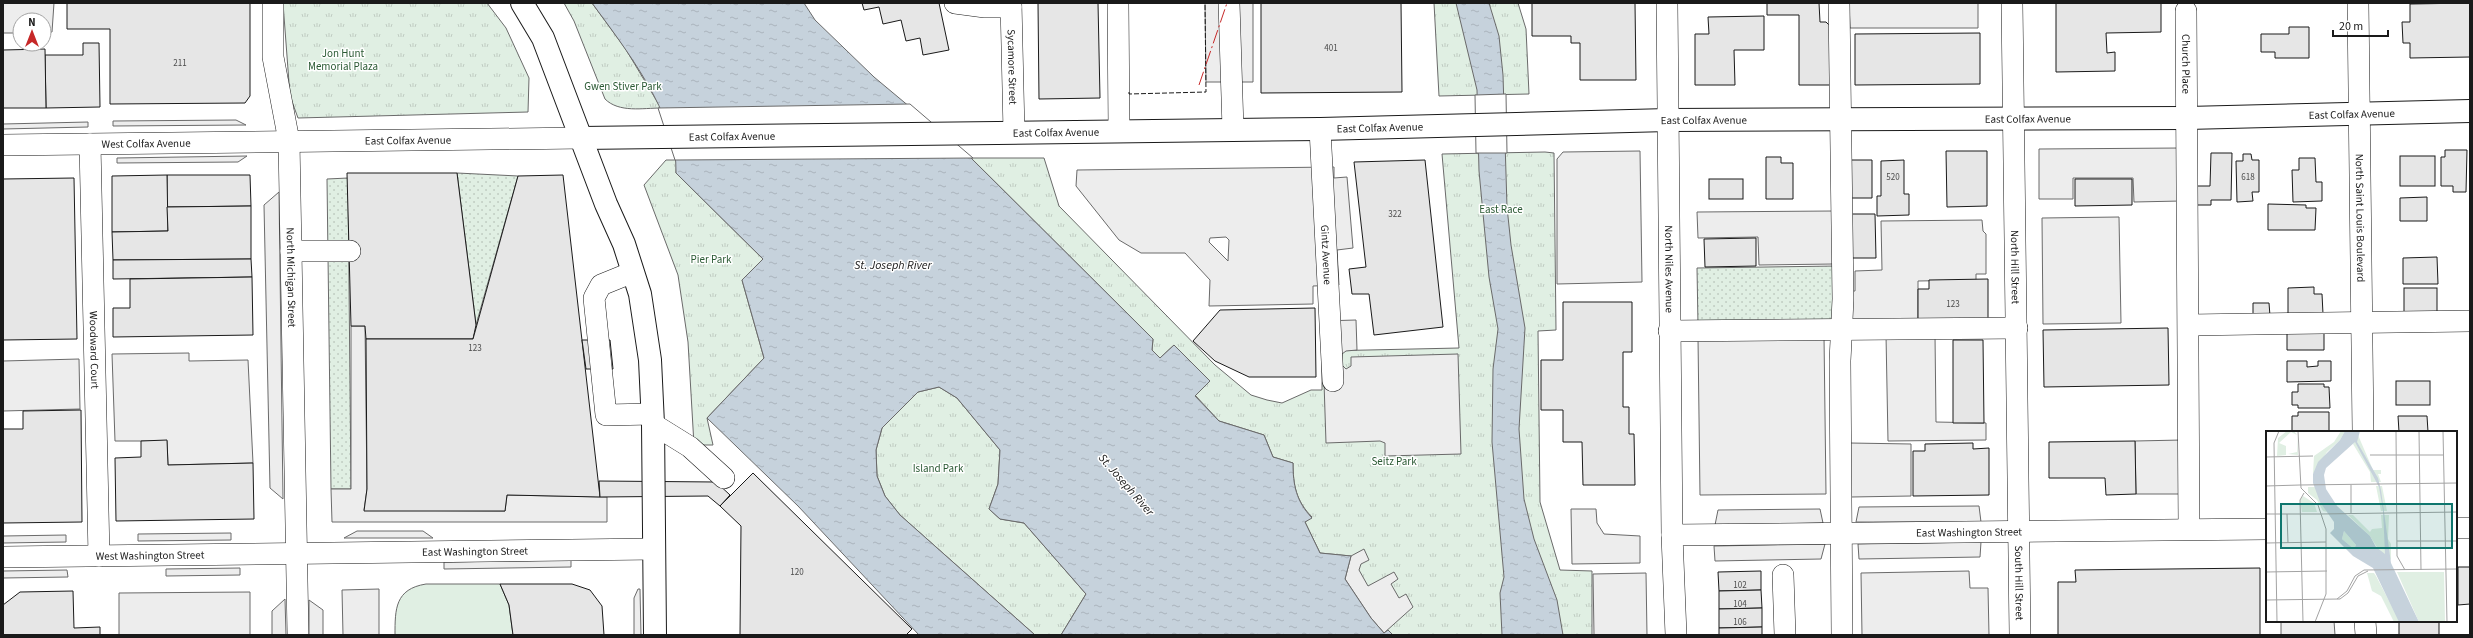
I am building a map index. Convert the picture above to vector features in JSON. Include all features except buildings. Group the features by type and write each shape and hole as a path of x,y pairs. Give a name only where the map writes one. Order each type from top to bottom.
{"main road":[{"path":"522,3 543,38 633,272 645,321 653,419 655,635"},
{"name":"East Colfax Avenue","path":"581,138 1320,129 1668,120 2014,120 2188,118 2470,111"}],"street":[{"name":"North Michigan Street","path":"273,3 273,57 290,142 298,635"},
{"path":"955,3 985,7 1011,5"},
{"path":"1118,3 1119,131"},
{"path":"1229,3 1232,129"},
{"name":"North Niles Avenue","path":"1667,3 1669,331 1672,535 1676,635"},
{"path":"1839,3 1842,119 1840,534 1842,635"},
{"name":"North Hill Street","path":"2012,3 2018,530"},
{"name":"North Saint Louis Boulevard","path":"2358,3 2363,431"},
{"name":"Sycamore Street","path":"1011,5 1014,132"},
{"name":"Church Place","path":"2186,11 2188,118 2189,529"},
{"name":"Gintz Avenue","path":"1320,129 1332,381"},
{"name":"East Colfax Avenue","path":"290,142 581,138"},
{"name":"West Colfax Avenue","path":"3,145 290,142"},
{"name":"Woodward Court","path":"90,144 99,556"},
{"path":"291,251 350,251"},
{"path":"633,272 601,285 594,298 606,415 653,419 690,447 724,478"},
{"path":"2189,325 2470,321"},
{"path":"1669,331 2016,328"},
{"name":"East Washington Street","path":"1672,535 2266,528"},
{"path":"2457,528 2470,528"},
{"name":"South Hill Street","path":"2018,530 2020,635"},
{"name":"East Washington Street","path":"297,553 654,548"},
{"name":"West Washington Street","path":"3,557 297,553"},
{"path":"1783,575 1784,635"},
{"path":"2365,622 2366,635"}],"green space":[{"name":"Jon Hunt Memorial Plaza","path":"283,3 487,3 506,28 529,78 528,112 298,118 290,96"},
{"name":"Gwen Stiver Park","path":"564,3 592,3 625,48 661,108 624,108 605,99 574,21"},
{"path":"1434,3 1518,3 1526,29 1529,94 1439,96"},
{"name":"Seitz Park","path":"1554,153 1556,330 1538,331 1540,502 1560,570 1592,571 1592,635 1393,635 1388,630 1384,633 1345,578 1351,556 1320,553 1305,522 1312,517 1302,505 1296,492 1293,463 1273,457 1264,435 1219,421 1195,395 1210,381 1174,345 1160,358 1152,350 1153,339 971,158 1044,158 1059,206 1215,365 1251,395 1282,403 1311,390 1322,390 1322,351 1459,348 1442,154"},
{"name":"Pier Park","path":"666,160 677,160 676,173 763,259 742,280 764,358 707,418 713,445 694,445 688,342 678,275 644,185"},
{"path":"457,173 518,176 476,325"},
{"path":"348,178 351,489 331,489 327,179"},
{"path":"1836,266 1837,323 1698,325 1697,268"},
{"name":"Island Park","path":"939,387 957,398 1000,450 998,484 989,509 1000,519 1024,523 1086,594 1061,635 1035,635 900,515 885,496 877,476 876,450 882,428 918,392"},
{"path":"426,584 500,584 509,605 513,635 395,635 395,617 399,602 403,595 408,590"}],"shaded area":[{"path":"3,3 54,3 52,32 52,12 12,12 12,33 3,33"},
{"path":"1205,3 1253,3 1253,82 1206,82"},
{"path":"1849,3 1978,3 1978,28 1850,28"},
{"path":"236,120 246,125 113,126 113,121"},
{"path":"88,122 88,127 3,129 3,124"},
{"path":"2180,148 2181,201 2134,202 2133,178 2073,178 2073,199 2039,199 2039,149"},
{"path":"1640,151 1642,282 1557,284 1557,159 1563,152"},
{"path":"247,156 238,162 117,163 117,158"},
{"path":"1334,167 1334,178 1347,177 1353,248 1337,250 1339,285 1313,286 1313,304 1209,306 1210,280 1185,253 1141,253 1119,240 1076,186 1077,170","holes":["1226,237 1229,240 1228,261 1209,242 1210,238"]},
{"path":"279,192 283,499 270,488 264,205"},
{"path":"1833,211 1834,264 1759,265 1758,237 1698,238 1697,212"},
{"path":"2119,217 2121,323 2043,324 2042,218"},
{"path":"1982,220 1983,231 1986,234 1986,274 1976,274 1976,280 1918,281 1918,322 1847,322 1847,291 1855,291 1855,271 1882,270 1881,221"},
{"path":"1356,320 1357,350 1346,351 1342,354 1342,365 1346,369 1351,366 1351,357 1458,354 1461,454 1385,456 1385,443 1380,441 1326,443 1322,321"},
{"path":"351,326 365,326 367,489 364,510 505,511 507,495 607,497 607,522 332,522 331,489 351,489"},
{"path":"1886,335 1935,335 1936,422 1986,423 1986,440 1888,441"},
{"path":"1824,336 1826,494 1700,495 1698,338"},
{"path":"189,353 189,361 248,360 253,463 168,465 167,441 115,441 112,354"},
{"path":"79,359 80,409 3,411 3,361"},
{"path":"2182,440 2183,494 2136,494 2135,441"},
{"path":"1850,443 1911,444 1911,496 1851,497"},
{"path":"1979,506 1981,522 1856,522 1859,507"},
{"path":"1571,509 1596,509 1597,523 1604,534 1640,536 1640,563 1572,564"},
{"path":"1820,509 1823,523 1715,525 1718,510"},
{"path":"357,531 423,531 433,538 344,538"},
{"path":"231,533 231,540 138,541 138,534"},
{"path":"66,535 66,542 3,543 3,536"},
{"path":"1981,542 1980,557 1859,559 1858,544"},
{"path":"1825,544 1821,559 1715,561 1714,546"},
{"path":"1364,549 1369,560 1361,564 1359,570 1368,586 1394,572 1398,579 1391,584 1399,598 1406,594 1413,607 1384,633 1371,618 1345,579 1351,556"},
{"path":"571,560 571,567 444,569 444,562"},
{"path":"240,568 240,575 166,576 166,569"},
{"path":"67,570 68,577 3,578 3,571"},
{"path":"1969,571 1970,588 1988,588 1989,635 1862,635 1861,573"},
{"path":"1646,573 1647,635 1594,635 1593,574"},
{"path":"379,589 379,635 343,635 342,590"},
{"path":"638,589 640,589 641,635 634,635 634,598"},
{"path":"250,592 250,635 119,635 119,593"},
{"path":"285,599 286,635 272,635 272,611"},
{"path":"309,600 323,610 323,635 309,635"},
{"path":"2281,622 2334,622 2335,635 2281,635"}],"water":[{"name":"St. Joseph River","path":"592,3 804,3 815,20 874,77 971,158 1153,339 1152,350 1160,358 1174,345 1210,381 1195,396 1219,421 1264,435 1273,457 1293,463 1296,492 1302,505 1312,518 1305,522 1320,553 1351,556 1345,579 1371,618 1384,633 1388,630 1393,635 1061,635 1086,594 1024,523 1000,519 989,509 998,484 1000,450 957,398 939,387 918,392 882,428 876,450 877,476 885,496 900,515 1035,635 919,635 798,506 707,418 764,358 742,280 763,259 676,173 674,151 668,128 659,105 633,61"},
{"name":"East Race","path":"1456,3 1489,3 1499,36 1503,75 1507,207 1511,245 1525,328 1519,429 1524,499 1534,539 1557,600 1563,635 1502,635 1500,593 1504,577 1492,442 1493,369 1498,329 1489,277 1479,171 1477,90"}],"pier":[{"path":"1506,94 1507,153 1476,153 1475,95"},
{"path":"910,104 973,158 675,160 658,108"}],"fence":[{"path":"1129,92 1129,94 1206,92 1205,3"}],"power":[{"path":"1199,85 1227,3"}]}
